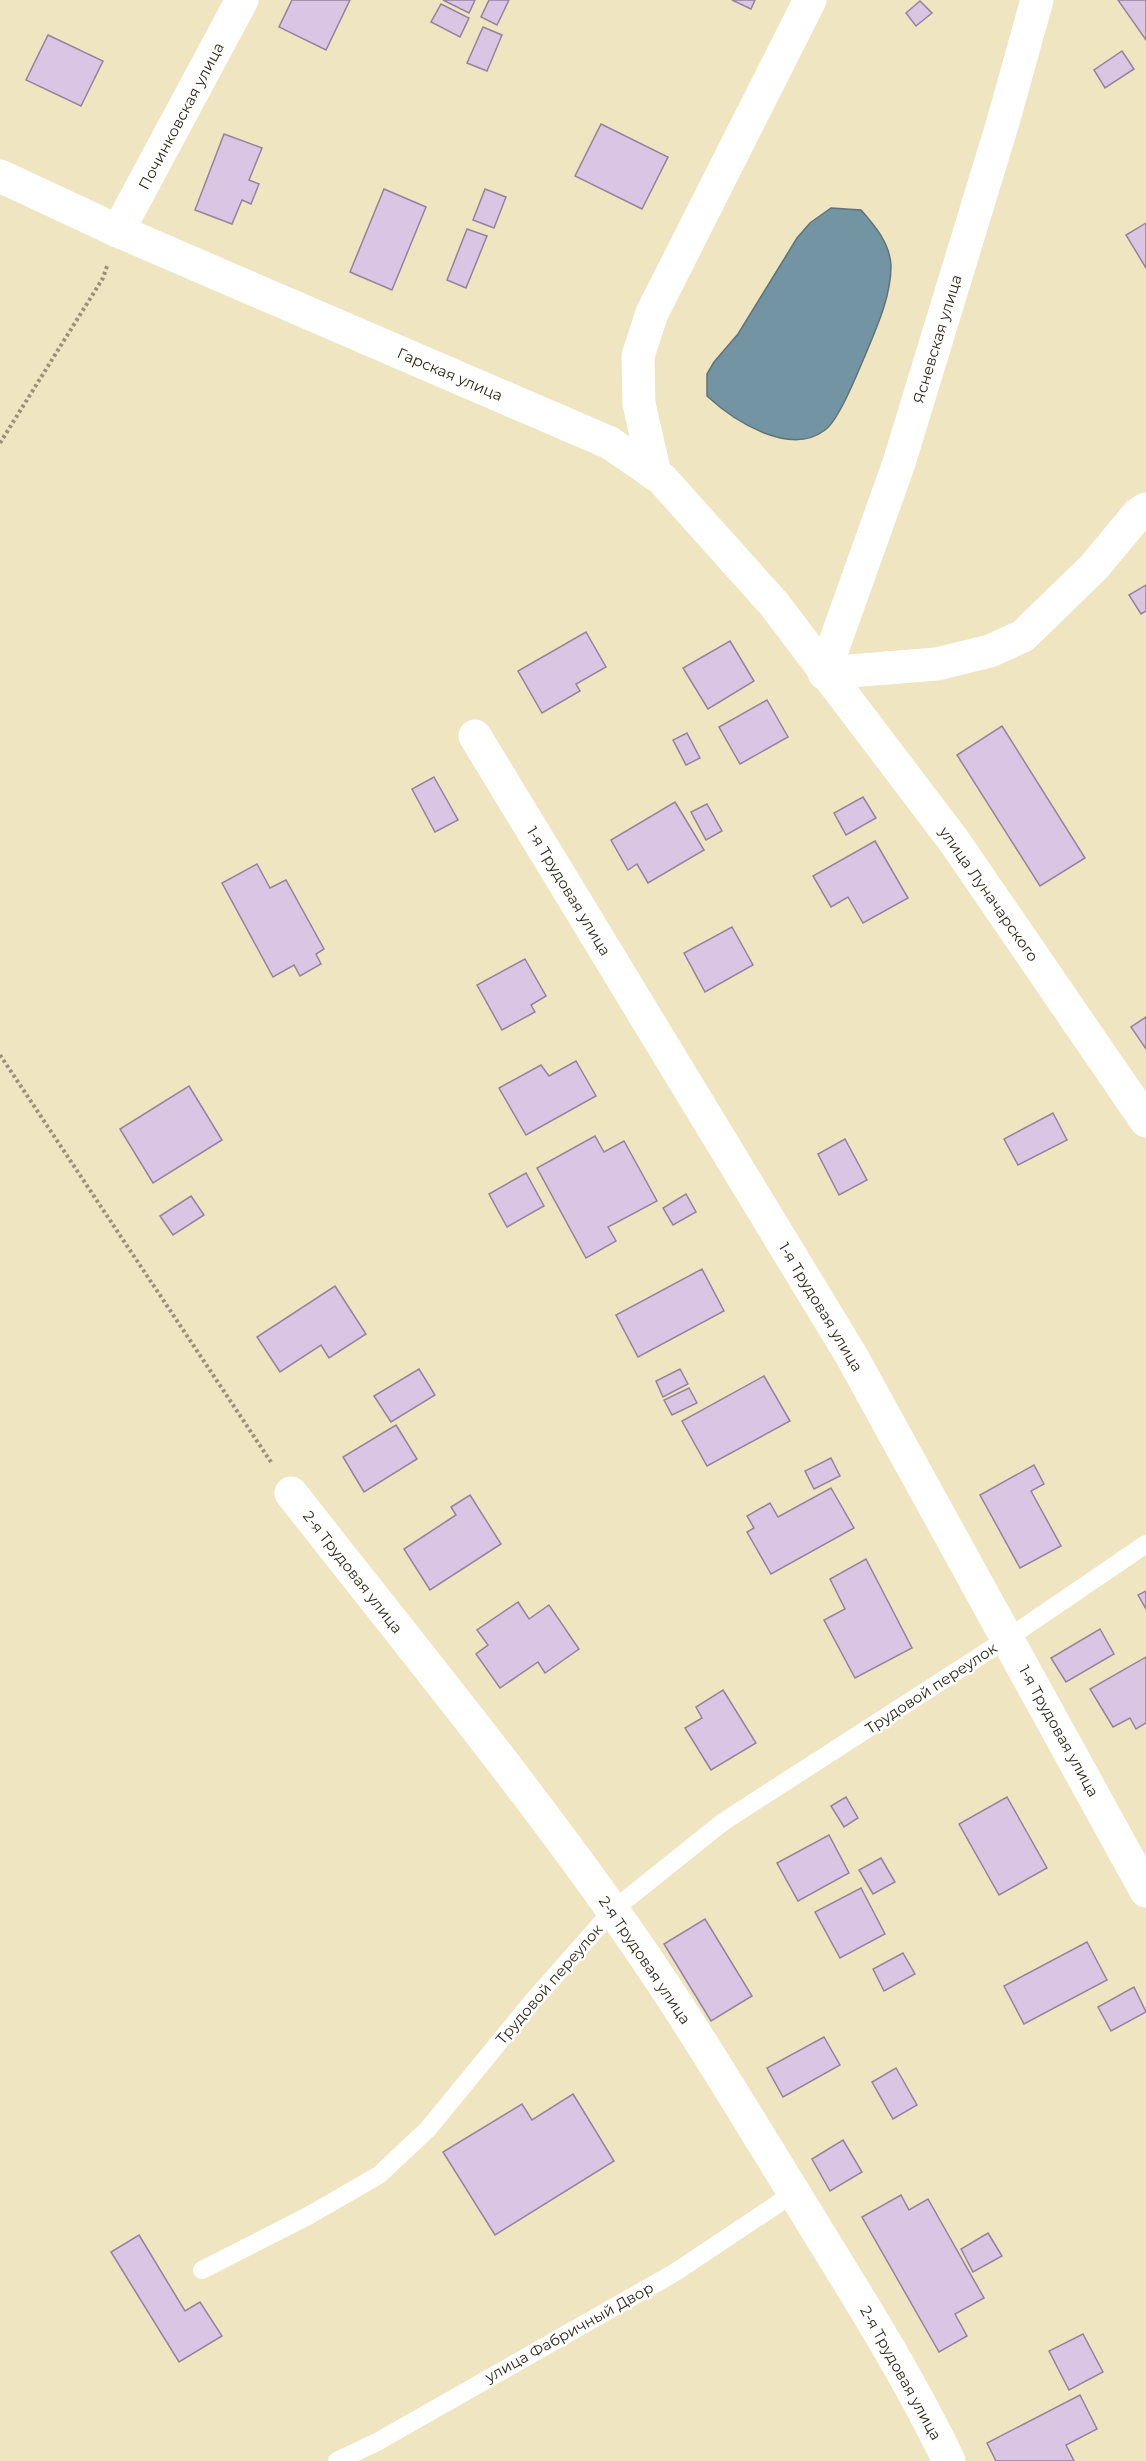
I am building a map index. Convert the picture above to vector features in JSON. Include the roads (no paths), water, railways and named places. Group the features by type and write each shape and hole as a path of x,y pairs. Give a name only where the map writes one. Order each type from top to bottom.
{"street":[{"name":"Починковская улица","path":"118,231 242,0"},
{"path":"655,474 639,404 638,356 652,313 810,0"},
{"name":"Ясневская улица","path":"824,673 900,463 1003,122 1037,0"},
{"name":"Гарская улица","path":"0,176 118,231 610,443 655,474 774,604 824,673"},
{"path":"824,673 937,664 990,651 1023,636 1094,567 1138,513 1146,509"},
{"name":"улица Луначарского","path":"824,673 954,841 1146,1121"},
{"name":"1-я Трудовая улица","path":"475,736 851,1355 1146,1891"},
{"name":"2-я Трудовая улица","path":"291,1493 531,1800 613,1910 737,2098 873,2320 929,2420 949,2461"}],"lane":[{"name":"Трудовой переулок","path":"202,2270 308,2216 379,2175 428,2128 532,2002 613,1910 723,1822 1008,1638 1146,1544"},
{"name":"улица Фабричный Двор","path":"337,2461 377,2442 674,2273 794,2193"}],"water":[{"path":"831,208 861,210 885,242 891,266 886,301 857,375 842,407 830,425 811,437 796,440 779,438 747,425 718,406 707,396 707,374 714,362 738,334 797,238 810,223"}]}
